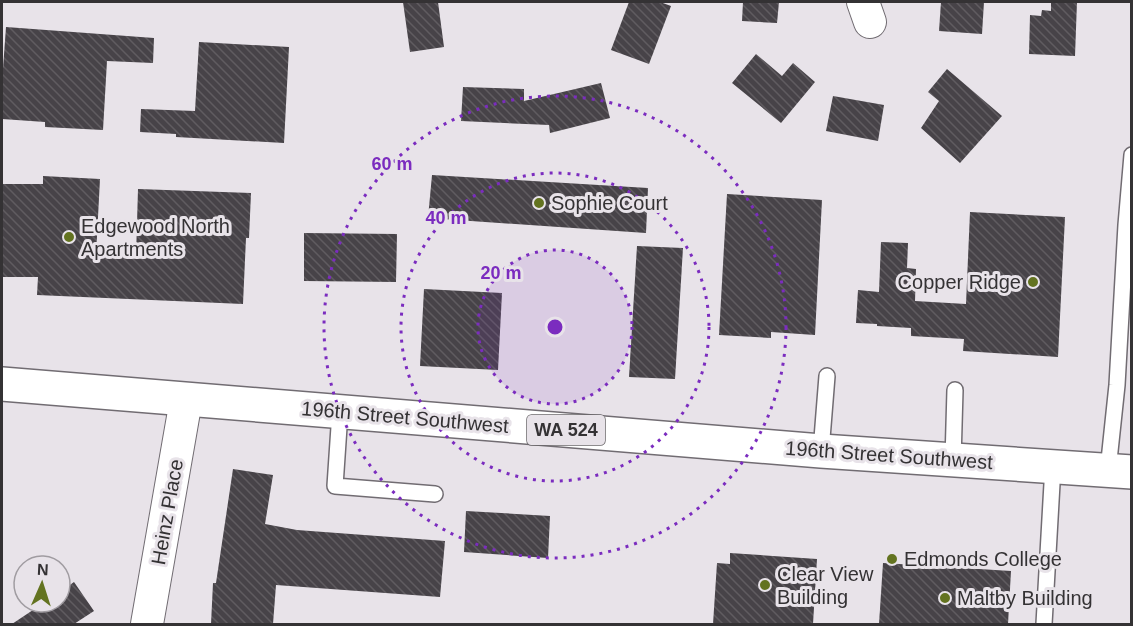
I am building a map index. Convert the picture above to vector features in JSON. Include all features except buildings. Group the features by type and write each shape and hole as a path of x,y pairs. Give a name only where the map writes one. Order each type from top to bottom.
{"main road":[{"name":"196th Street Southwest","path":"2,384 822,451 1120,471"}],"street":[{"name":"Heinz Place","path":"147,624 186,400"}],"lane":[{"path":"1120,471 1117,385 1131,155"},
{"path":"822,451 826,376"},
{"path":"953,460 955,390"},
{"path":"340,412 335,486 435,494"},
{"path":"1044,624 1053,466"}],"place":[{"name":"Sophie Court","path":"539,203"},
{"name":"Edgewood North Apartments","path":"69,237"},
{"name":"Copper Ridge","path":"1033,282"},
{"name":"Edmonds College","path":"892,559"},
{"name":"Clear View Building","path":"765,585"},
{"name":"Maltby Building","path":"945,598"}]}
